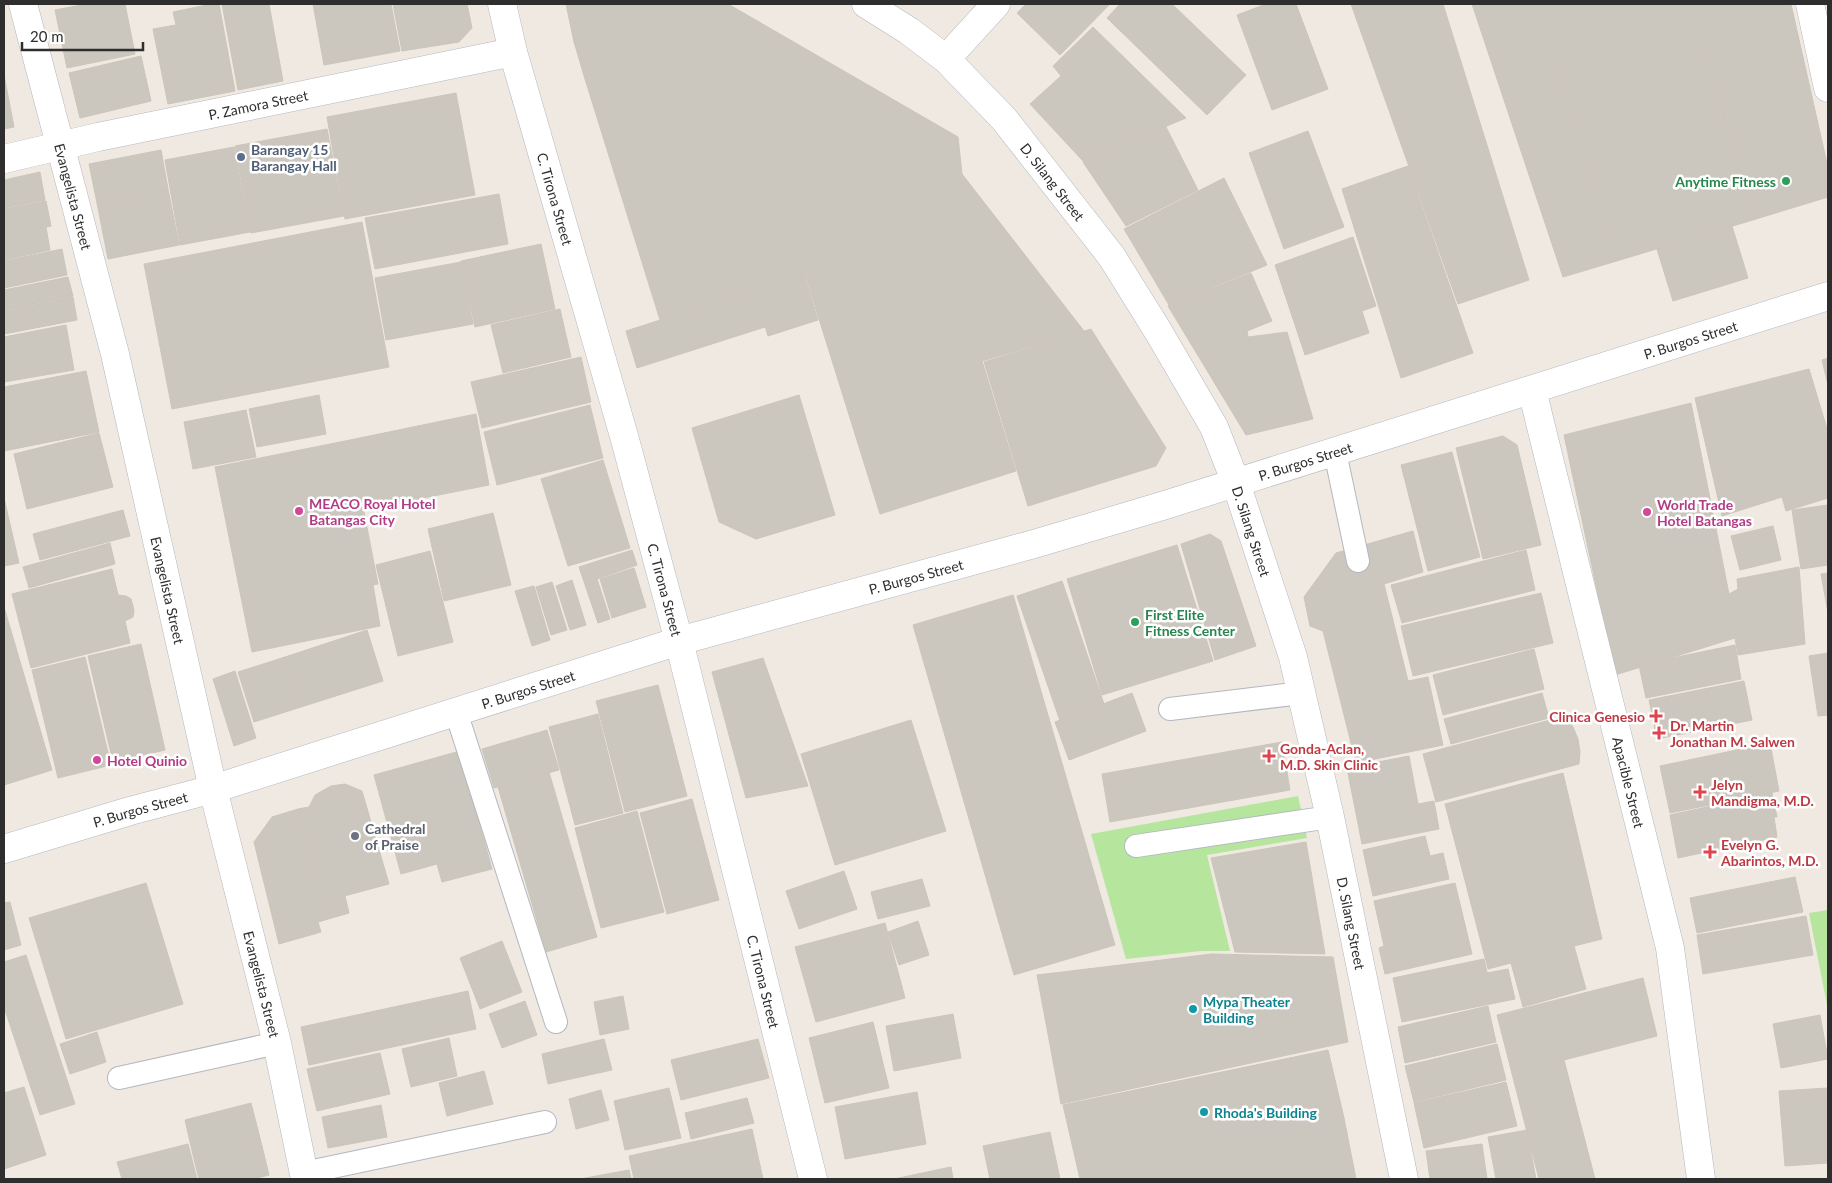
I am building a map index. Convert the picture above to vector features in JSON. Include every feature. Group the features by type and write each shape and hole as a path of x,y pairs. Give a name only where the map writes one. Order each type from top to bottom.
{"main road":[{"name":"Evangelista Street","path":"23,4 121,381 213,789 277,1043 304,1176"},
{"name":"C. Tirona Street","path":"502,4 513,52 624,436 679,641 813,1179"},
{"name":"D. Silang Street","path":"866,4 909,30 946,59 1004,119 1112,256 1214,427 1236,483 1293,657 1330,818 1404,1179"},
{"path":"946,59 996,4"},
{"path":"1810,4 1828,88"},
{"name":"P. Zamora Street","path":"4,159 169,122 513,52"},
{"name":"P. Burgos Street","path":"4,849 130,811 213,789 679,641 1034,544 1236,483 1828,296"},
{"name":"Apacible Street","path":"1532,390 1670,948 1701,1179"}],"lane":[{"path":"1335,452 1358,561"},
{"path":"1170,709 1301,694"},
{"path":"456,712 556,1022"},
{"path":"1136,846 1330,818"},
{"path":"119,1078 277,1043"},
{"path":"304,1176 545,1122"}],"green space":[{"path":"1298,796 1307,838 1207,855 1230,951 1201,951 1126,959 1091,834"},
{"path":"1828,910 1828,1010 1809,913"}],"building":[{"path":"87,4 125,4 135,54 67,68 55,10"},
{"path":"219,4 235,91 168,104 153,29 176,25 173,12"},
{"path":"222,4 269,4 283,81 238,90"},
{"path":"313,4 391,4 400,51 324,65"},
{"path":"393,4 467,4 472,28 459,42 402,51"},
{"path":"566,4 728,4 958,137 962,174 1084,331 982,361 1016,471 880,514 805,274 660,320 585,79 574,42"},
{"path":"1026,4 1110,4 1060,55 1017,13"},
{"path":"1120,4 1172,4 1246,75 1207,115 1107,18"},
{"path":"1266,4 1296,4 1328,89 1272,110 1237,15"},
{"path":"1351,4 1443,4 1529,280 1458,304"},
{"path":"1472,4 1537,4 1620,260 1563,277"},
{"path":"1537,4 1689,4 1756,219 1620,260"},
{"path":"1689,4 1791,4 1828,168 1828,197 1756,219"},
{"path":"1093,27 1186,118 1083,161 1030,104 1061,76 1053,66"},
{"path":"141,56 151,101 80,118 69,73"},
{"path":"4,75 14,127 4,129"},
{"path":"456,93 475,195 345,219 327,117"},
{"path":"1166,127 1198,190 1126,226 1083,162"},
{"path":"327,129 344,216 251,233 235,146"},
{"path":"1308,131 1344,227 1284,249 1249,153"},
{"path":"234,147 250,232 180,245 165,160"},
{"path":"161,150 168,189 97,203 89,164"},
{"path":"1408,166 1473,353 1401,378 1342,189"},
{"path":"40,172 45,200 4,208 4,180"},
{"path":"1224,178 1267,265 1169,305 1124,229"},
{"path":"168,189 179,245 108,259 97,203"},
{"path":"499,194 508,244 375,269 365,218"},
{"path":"46,201 51,226 46,227 50,250 4,260 4,209"},
{"path":"362,222 389,367 172,409 144,264"},
{"path":"1732,226 1748,278 1673,301 1657,249"},
{"path":"1353,237 1376,306 1362,311 1369,333 1305,355 1275,265"},
{"path":"541,244 555,309 475,327 461,261"},
{"path":"62,249 67,275 4,288 4,261"},
{"path":"461,262 473,324 386,340 375,278"},
{"path":"1251,273 1272,321 1247,331 1248,337 1287,332 1313,419 1246,435 1168,306"},
{"path":"804,274 818,320 768,336 754,290"},
{"path":"68,277 73,296 4,310 4,290"},
{"path":"754,290 765,327 637,368 626,331"},
{"path":"73,297 77,320 4,334 4,311"},
{"path":"560,309 571,357 503,373 491,325"},
{"path":"66,325 74,370 4,382 4,337"},
{"path":"1091,329 1166,448 1156,466 1028,506 984,362"},
{"path":"581,357 591,402 482,428 471,382"},
{"path":"1828,358 1828,385 1822,360"},
{"path":"1809,369 1828,432 1828,498 1786,511 1782,497 1722,516 1695,398"},
{"path":"86,371 99,432 4,451 4,387"},
{"path":"319,395 326,434 257,447 249,409"},
{"path":"799,395 835,515 756,539 719,522 692,428"},
{"name":"World Trade Hotel Batangas","path":"1691,403 1729,594 1738,589 1737,579 1799,567 1805,644 1738,655 1735,638 1615,675 1564,435"},
{"path":"590,405 603,458 497,485 484,432"},
{"path":"246,410 256,457 193,469 184,422"},
{"path":"476,414 489,485 363,510 350,440"},
{"path":"99,433 113,487 27,509 14,454"},
{"path":"1503,436 1517,445 1541,545 1483,559 1456,448"},
{"path":"350,440 378,584 373,585 380,626 252,652 215,467"},
{"path":"1452,452 1480,557 1428,571 1401,465"},
{"path":"603,460 630,548 568,566 541,479"},
{"path":"4,498 19,563 4,566"},
{"path":"1828,505 1828,565 1801,569 1792,510"},
{"path":"123,510 130,536 40,560 33,534"},
{"path":"493,513 511,585 444,601 428,529"},
{"path":"1773,526 1781,560 1740,570 1731,536"},
{"path":"1413,531 1423,572 1384,584 1408,681 1428,677 1443,745 1356,763 1323,631 1310,626 1304,597 1336,553"},
{"path":"1210,534 1221,541 1256,646 1215,660 1181,544"},
{"path":"110,543 115,564 29,588 23,567"},
{"path":"1177,545 1213,661 1102,695 1067,579"},
{"path":"632,550 637,565 597,579 610,619 598,623 579,567"},
{"path":"1526,550 1535,590 1402,623 1391,585"},
{"path":"430,551 453,642 398,656 376,565"},
{"path":"634,568 646,607 612,618 600,579"},
{"path":"112,569 118,595 131,599 133,606 133,617 125,621 130,643 31,668 12,594"},
{"path":"1828,573 1828,613 1821,574"},
{"path":"572,580 586,625 570,630 556,586"},
{"path":"1062,581 1104,704 1060,721 1017,596"},
{"path":"552,582 567,630 551,635 536,587"},
{"path":"534,586 550,640 532,646 515,591"},
{"path":"1541,593 1553,643 1413,676 1401,626"},
{"path":"1013,595 1115,945 1014,975 913,625"},
{"path":"4,607 52,770 4,785"},
{"path":"367,630 383,681 301,707 285,657"},
{"path":"141,644 165,750 113,762 88,656"},
{"path":"1735,645 1741,679 1646,698 1639,665"},
{"path":"1534,649 1544,689 1443,715 1433,675"},
{"path":"1828,653 1828,715 1818,716 1809,656"},
{"path":"85,657 111,765 58,778 32,670"},
{"path":"285,657 301,707 254,722 238,672"},
{"path":"763,658 808,786 746,798 712,672"},
{"path":"235,671 256,738 234,746 213,679"},
{"path":"1744,681 1752,720 1657,739 1649,700"},
{"path":"658,685 687,796 625,812 596,701"},
{"path":"1132,693 1146,731 1069,760 1055,722"},
{"path":"1542,693 1549,718 1451,744 1444,719"},
{"path":"598,714 623,813 575,825 549,727"},
{"path":"1565,716 1573,727 1578,739 1579,764 1436,802 1423,754"},
{"path":"911,720 946,831 835,865 801,754"},
{"path":"547,730 559,770 494,788 482,749"},
{"path":"1282,742 1290,790 1110,822 1102,774"},
{"path":"1770,743 1779,791 1670,813 1660,766"},
{"path":"460,751 492,869 442,882 437,864 401,874 374,775"},
{"path":"1409,756 1418,804 1434,801 1439,829 1362,844 1347,768"},
{"path":"549,772 597,937 546,952 498,787"},
{"path":"1563,773 1602,939 1574,946 1586,989 1523,1007 1511,963 1488,969 1445,804"},
{"path":"345,784 362,791 389,884 322,902 298,809 309,807 315,795 331,786"},
{"path":"1772,793 1777,817 1774,817 1777,837 1678,858 1670,815"},
{"path":"692,799 719,900 667,914 640,813"},
{"path":"298,809 322,902 345,896 349,913 318,922 321,932 279,944 254,842 272,817"},
{"path":"637,811 664,912 601,928 575,828"},
{"path":"1425,836 1430,856 1443,853 1449,879 1373,896 1363,850"},
{"path":"1306,842 1325,954 1235,952 1211,858"},
{"path":"844,871 857,909 799,929 786,891"},
{"path":"1795,877 1803,912 1697,933 1690,898"},
{"path":"922,879 930,906 878,919 871,892"},
{"path":"146,883 183,1004 66,1039 29,918"},
{"path":"1455,883 1472,954 1385,974 1379,948 1384,946 1374,901"},
{"path":"10,902 21,945 4,950 4,903"},
{"path":"1806,916 1813,955 1703,974 1697,935"},
{"path":"918,921 929,955 899,965 888,932"},
{"path":"885,923 905,998 816,1022 795,947"},
{"path":"502,941 522,992 480,1009 460,958"},
{"name":"Mypa Theater Building","path":"1212,954 1333,957 1348,1042 1061,1104 1037,975"},
{"path":"26,955 75,1104 40,1115 4,1007 4,962"},
{"path":"1484,959 1487,973 1508,969 1515,999 1402,1022 1393,978"},
{"path":"1643,978 1657,1036 1564,1060 1595,1179 1539,1179 1497,1015"},
{"path":"468,991 476,1029 309,1065 301,1027"},
{"path":"623,996 629,1029 600,1035 594,1002"},
{"path":"525,1001 537,1035 502,1048 489,1014"},
{"path":"1488,1006 1496,1042 1405,1063 1398,1027"},
{"path":"953,1014 961,1058 894,1071 886,1026"},
{"path":"1820,1015 1828,1059 1781,1068 1773,1024"},
{"path":"873,1022 889,1088 825,1103 809,1038"},
{"path":"97,1032 106,1062 70,1074 60,1044"},
{"path":"449,1038 457,1076 411,1087 402,1049"},
{"path":"604,1039 612,1070 548,1084 542,1054"},
{"path":"758,1039 769,1078 681,1100 671,1060"},
{"path":"1497,1044 1506,1080 1414,1102 1405,1066"},
{"name":"Rhoda's Building","path":"1328,1050 1356,1179 1080,1179 1063,1105"},
{"path":"380,1053 390,1094 317,1111 307,1069"},
{"path":"484,1071 493,1104 447,1116 439,1083"},
{"path":"1506,1082 1517,1126 1424,1148 1414,1103"},
{"path":"24,1087 46,1155 4,1169 4,1093"},
{"path":"669,1088 681,1138 625,1150 614,1101"},
{"path":"1828,1088 1828,1163 1785,1166 1779,1091"},
{"path":"601,1090 609,1120 576,1129 569,1099"},
{"path":"917,1092 926,1144 845,1159 835,1107"},
{"path":"747,1098 754,1123 691,1139 685,1113"},
{"path":"251,1103 260,1138 193,1155 185,1120"},
{"path":"381,1105 387,1137 328,1148 322,1117"},
{"path":"752,1129 763,1179 634,1179 629,1156"},
{"path":"1527,1130 1536,1179 1496,1179 1488,1137"},
{"path":"1050,1132 1060,1179 990,1179 983,1146"},
{"path":"260,1138 269,1175 253,1179 199,1179 193,1155"},
{"path":"188,1144 197,1179 122,1179 117,1162"},
{"path":"1482,1144 1487,1179 1430,1179 1426,1151"},
{"path":"951,1167 953,1179 894,1179"},
{"path":"629,1170 631,1179 580,1179"}],"place":[{"name":"Barangay 15 Barangay Hall","path":"241,157"},
{"name":"Anytime Fitness","path":"1786,181"},
{"name":"MEACO Royal Hotel Batangas City","path":"299,511"},
{"name":"World Trade Hotel Batangas","path":"1647,512"},
{"name":"First Elite Fitness Center","path":"1135,622"},
{"name":"Clinica Genesio","path":"1656,716"},
{"name":"Dr. Martin Jonathan M. Salwen","path":"1659,733"},
{"name":"Gonda-Aclan, M.D. Skin Clinic","path":"1269,756"},
{"name":"Hotel Quinio","path":"97,760"},
{"name":"Jelyn Mandigma, M.D.","path":"1700,792"},
{"name":"Cathedral of Praise","path":"355,836"},
{"name":"Evelyn G. Abarintos, M.D.","path":"1710,852"},
{"name":"Mypa Theater Building","path":"1193,1009"},
{"name":"Rhoda's Building","path":"1204,1112"}]}
